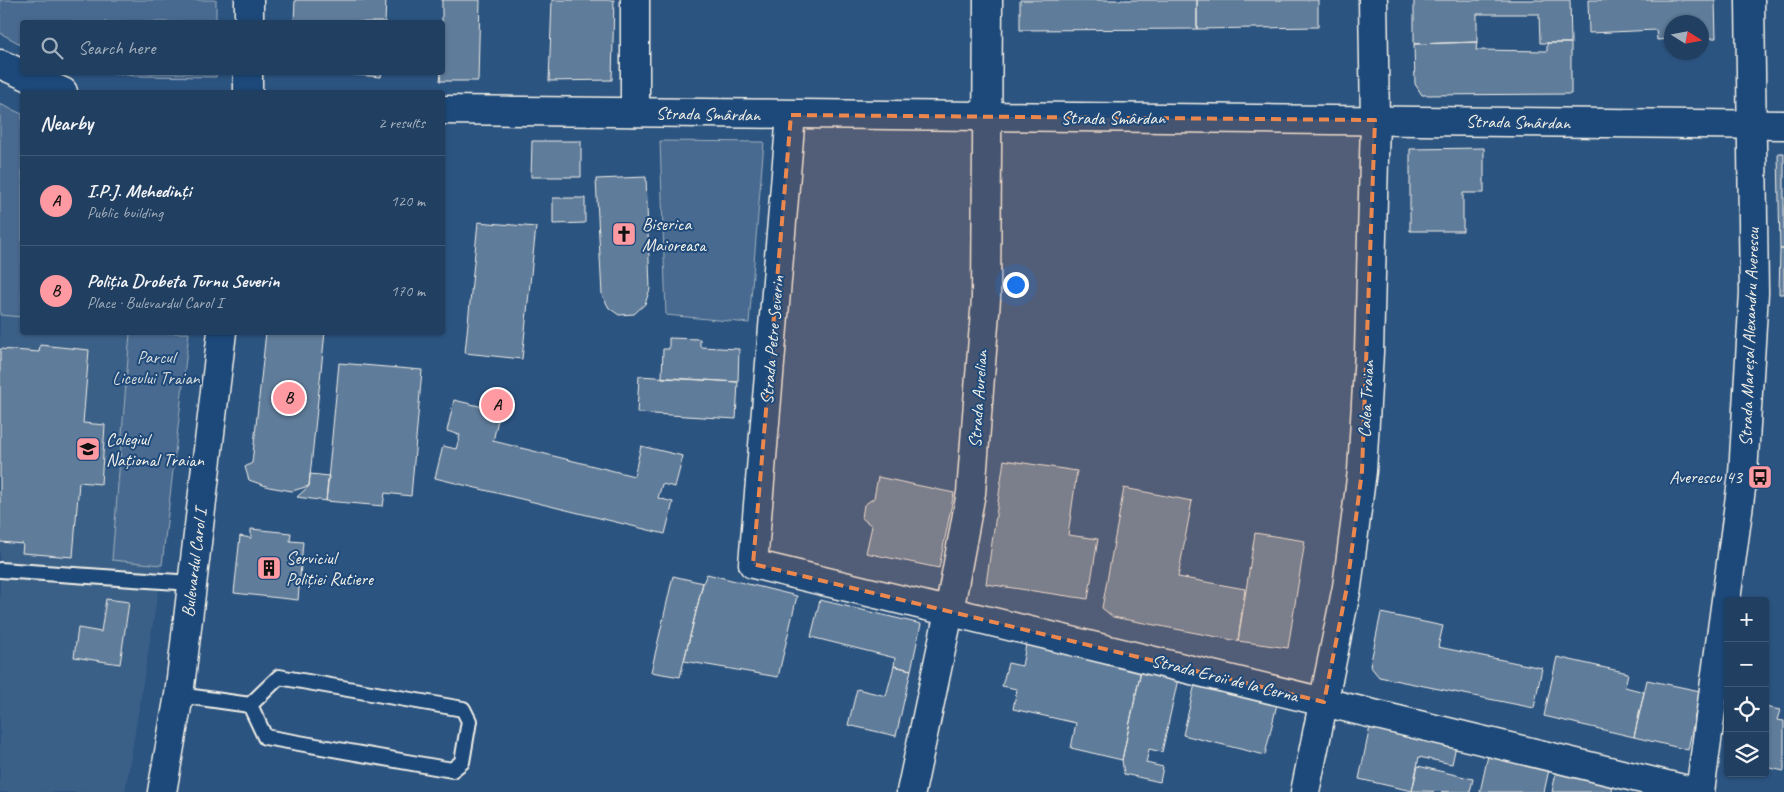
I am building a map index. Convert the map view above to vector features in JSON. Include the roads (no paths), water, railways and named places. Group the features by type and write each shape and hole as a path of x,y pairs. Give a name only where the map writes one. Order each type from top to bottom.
{"street":[{"path":"249,0 249,20"},
{"path":"635,0 635,112"},
{"name":"Strada Aurelian","path":"911,792 949,612 971,493 986,299 988,0"},
{"name":"Calea Traian","path":"1305,792 1347,587 1362,471 1369,352 1375,120 1373,0"},
{"name":"Strada Mareșal Alexandru Averescu","path":"1698,792 1743,474 1754,293 1750,0"},
{"path":"0,64 20,73"},
{"path":"25,75 58,90"},
{"path":"248,75 248,90"},
{"name":"Strada Smârdan","path":"445,110 1784,125"},
{"name":"Strada Petre Severin","path":"753,564 791,115"},
{"name":"Bulevardul Carol I","path":"162,792 179,694 222,335"},
{"name":"Strada Eroii de la Cerna","path":"753,564 1698,792"}],"lane":[{"path":"0,570 192,583"},
{"path":"279,677 463,709 469,722 462,762 452,770 265,737 250,705 279,677"},
{"path":"179,694 250,705"}],"place":[{"name":"Biserica Maioreasa","path":"624,234"},
{"name":"Poliția Drobeta Turnu Severin","path":"289,398"},
{"name":"I.P.J. Mehedinți","path":"497,405"},
{"name":"Colegiul Național Traian","path":"88,449"},
{"name":"Averescu 43","path":"1760,477"},
{"name":"Serviciul Poliției Rutiere","path":"269,568"}],"park label":[{"name":"Parcul Liceului Traian","path":"156,367"}]}
